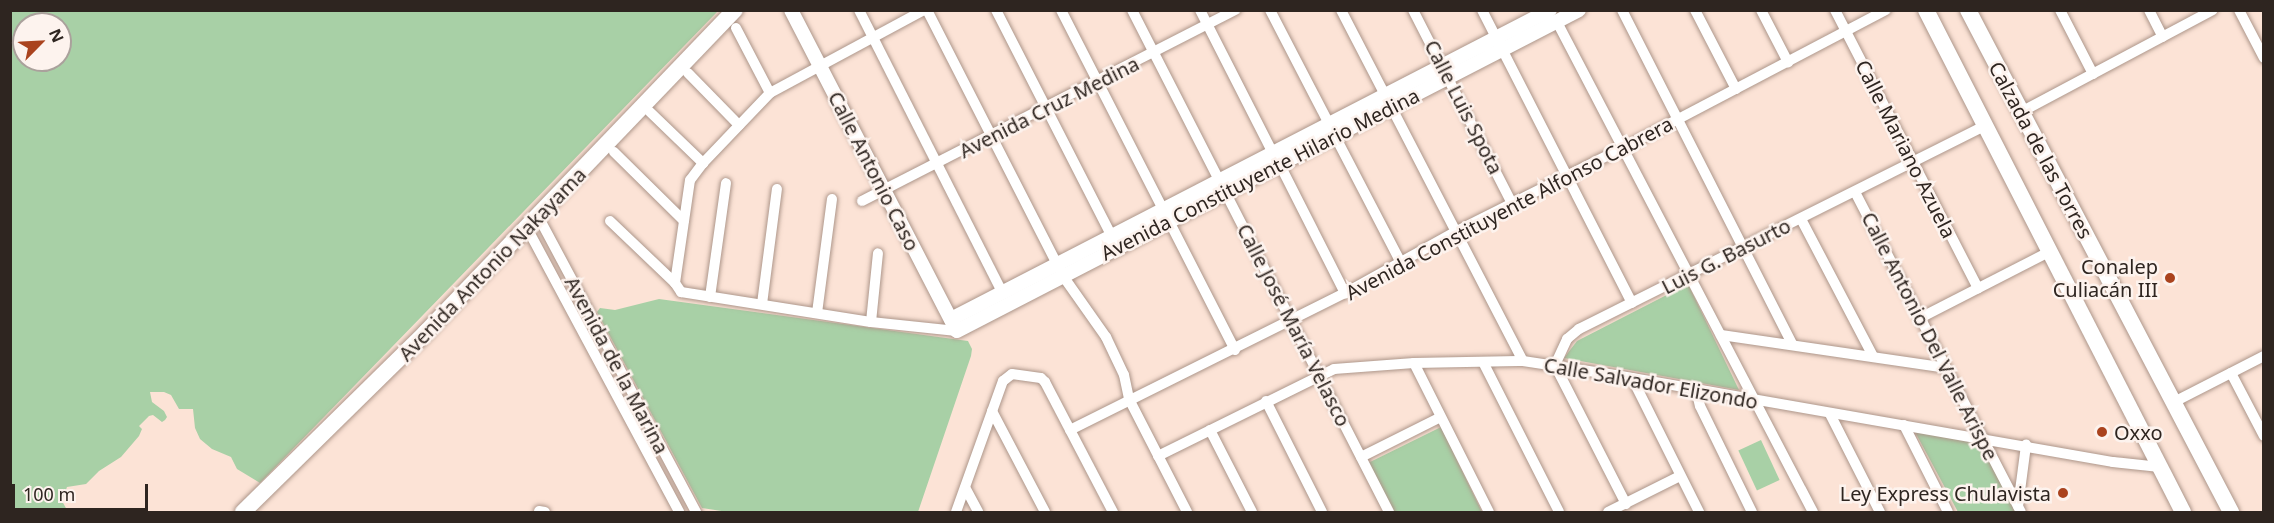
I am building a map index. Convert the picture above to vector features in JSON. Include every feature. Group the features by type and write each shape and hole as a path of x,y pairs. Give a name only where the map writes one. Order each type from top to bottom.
{"main road":[{"name":"Avenida Antonio Nakayama","path":"243,513 385,374 735,10"},
{"name":"Calzada de las Torres","path":"1926,10 2183,513"},
{"name":"Calzada de las Torres","path":"1968,10 2231,513"}],"street":[{"name":"Calle Antonio Caso","path":"791,10 954,325"},
{"path":"859,10 1002,292"},
{"path":"678,287 690,180 703,163 770,93 819,64 925,10 1060,270 1106,337 1124,375 1129,399 1187,513"},
{"path":"996,10 1114,242"},
{"path":"1061,10 1235,350"},
{"name":"Calle José María Velasco","path":"1132,10 1389,513"},
{"path":"1200,10 1345,293"},
{"name":"Avenida Cruz Medina","path":"862,201 1236,10"},
{"path":"1270,10 1400,261"},
{"path":"1341,10 1522,361"},
{"name":"Calle Luis Spota","path":"1413,10 1513,204"},
{"path":"1482,10 1632,303"},
{"name":"Avenida Constituyente Hilario Medina","path":"954,325 1554,16 1579,10"},
{"path":"1622,10 1793,345"},
{"path":"1695,10 1736,89"},
{"path":"1761,10 1788,62"},
{"name":"Calle Mariano Azuela","path":"1835,10 1978,288"},
{"name":"Avenida Constituyente Alfonso Cabrera","path":"1070,430 1129,399 1235,350 1455,232 1678,120 1886,10"},
{"path":"2060,10 2093,74"},
{"path":"2149,10 2163,37"},
{"path":"2021,112 2213,10"},
{"path":"2239,10 2264,58"},
{"path":"1554,16 1814,513"},
{"path":"736,28 770,93"},
{"path":"688,73 739,125"},
{"path":"650,112 703,163"},
{"name":"Luis G. Basurto","path":"1555,365 1567,339 1579,329 1986,125"},
{"path":"614,152 684,221"},
{"path":"710,297 726,183"},
{"path":"762,304 777,189"},
{"name":"Calle Antonio Del Valle Arispe","path":"1855,192 2020,510"},
{"path":"818,313 832,199"},
{"path":"1801,219 1873,356"},
{"path":"610,221 678,287 710,297 871,322 940,330 954,325"},
{"name":"Avenida de la Marina","path":"533,222 679,513"},
{"name":"Avenida de la Marina","path":"533,222 696,513"},
{"path":"1920,318 2050,251"},
{"path":"871,322 878,253"},
{"name":"Avenida Constituyente Hilario Medina","path":"954,325 1002,292 1060,270"},
{"path":"1721,335 1946,368"},
{"path":"2174,402 2264,356"},
{"name":"Calle Salvador Elizondo","path":"1158,456 1319,375 1348,367 1522,361 2113,462 2160,467"},
{"path":"1483,362 1559,513"},
{"path":"1414,363 1489,513"},
{"path":"1555,365 1626,504"},
{"path":"2231,373 2264,436"},
{"path":"956,513 1004,378 1012,374 1036,377 1045,382 1113,513"},
{"path":"1632,378 1699,513"},
{"path":"1696,389 1700,406 1752,513"},
{"path":"1266,401 1322,513"},
{"path":"992,411 1045,513"},
{"path":"1830,414 1880,513"},
{"path":"1361,457 1441,417"},
{"path":"1904,425 1948,513"},
{"path":"1210,430 1252,513"},
{"path":"2020,510 2026,446"},
{"path":"1608,513 1680,476"},
{"path":"966,489 978,513"}],"green space":[{"path":"11,10 718,11 260,483 237,469 231,457 212,449 200,439 195,428 193,409 179,409 171,395 164,392 150,392 152,402 164,411 167,417 165,420 162,422 153,415 149,416 139,426 142,429 139,436 121,457 99,471 86,484 67,487 62,501 67,510 65,512 11,512"},
{"path":"1688,284 1739,390 1564,358 1577,341"},
{"path":"659,299 968,341 972,349 971,356 918,512 728,512 702,508 597,312 600,308 615,310"},
{"path":"1441,427 1482,512 1393,512 1368,463"},
{"path":"1914,430 1979,440 2017,512 1958,512"},
{"path":"1761,440 1780,480 1757,490 1738,451"}],"place":[{"name":"Conalep Culiacán III","path":"2170,278"},
{"name":"Oxxo","path":"2102,432"},
{"name":"Ley Express Chulavista","path":"2063,493"}]}
